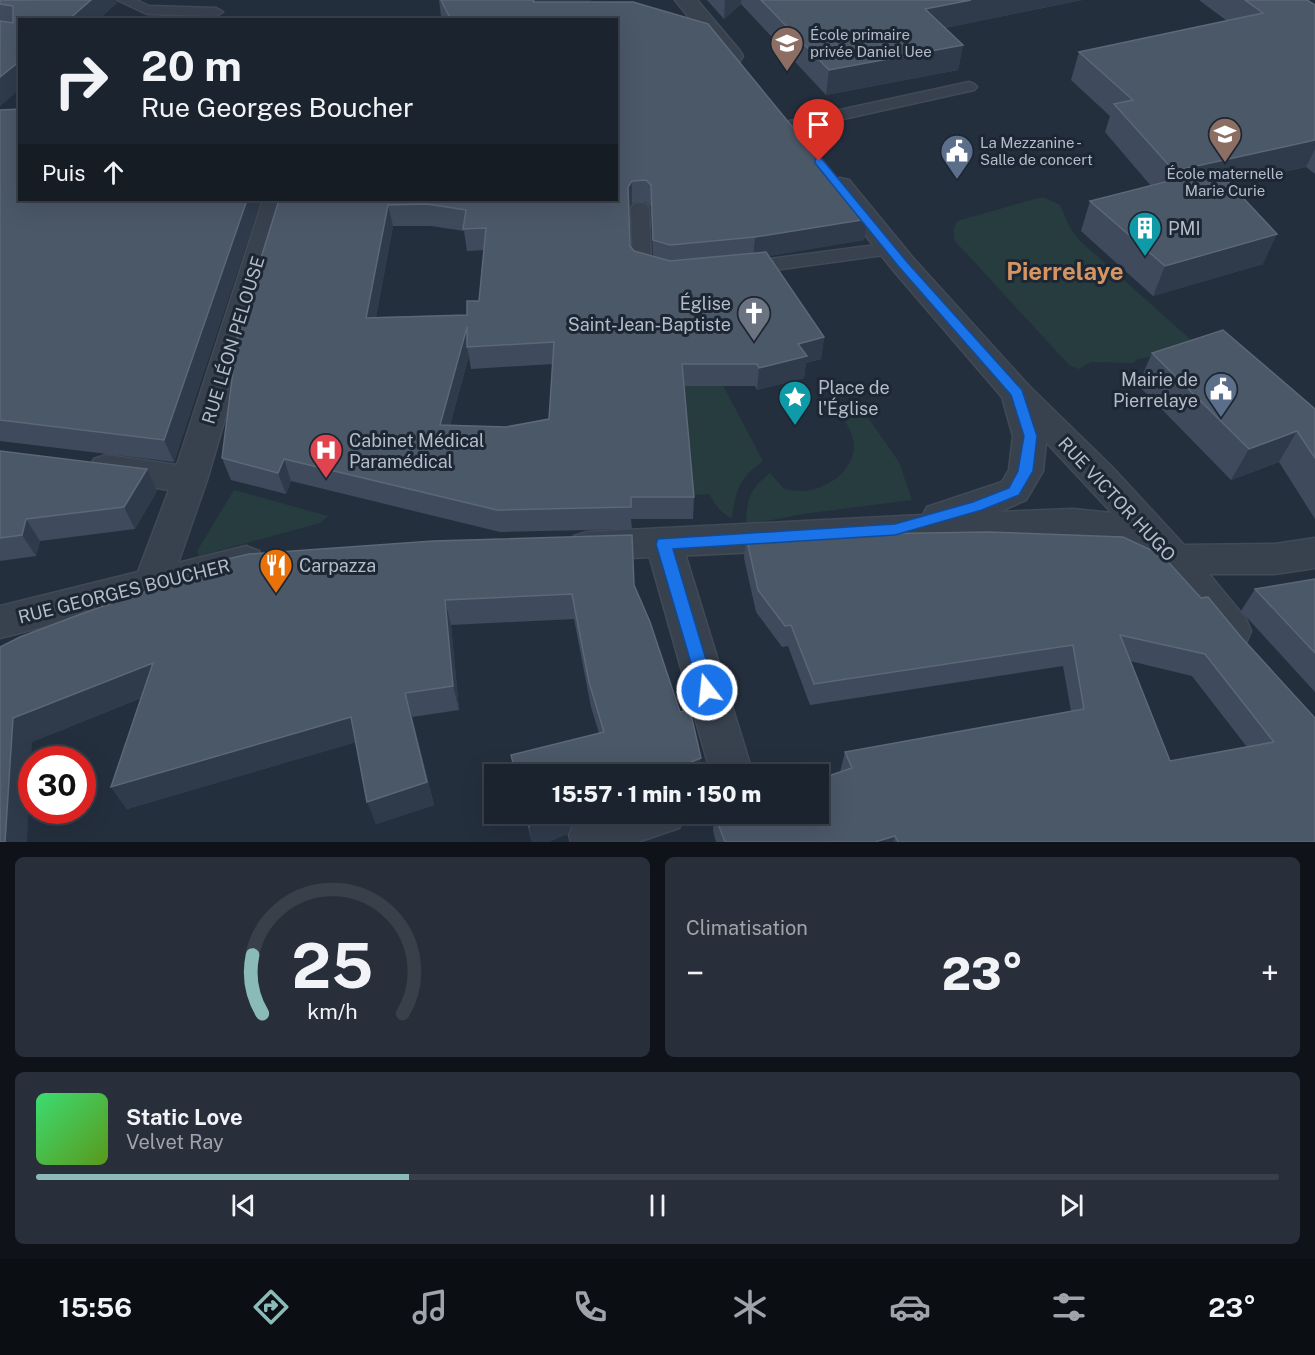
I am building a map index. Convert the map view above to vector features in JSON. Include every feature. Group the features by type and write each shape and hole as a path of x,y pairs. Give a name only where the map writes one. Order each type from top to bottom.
{"street":[{"path":"685,9 751,80"},
{"name":"RUE VICTOR HUGO","path":"782,116 892,249 1018,394 1100,476 1175,560 1251,654"},
{"name":"RUE LÉON PELOUSE","path":"152,584 190,480 276,201"},
{"path":"895,530 977,506 1014,491 1026,471 1030,436 1018,394"},
{"path":"79,465 190,480"},
{"path":"558,546 664,544 895,530 1073,523 1147,530"},
{"path":"664,544 729,764"},
{"name":"RUE GEORGES BOUCHER","path":"7,638 86,602 278,554"},
{"path":"1175,560 1275,559 1315,554"},
{"path":"593,842 591,835 628,824"}],"lane":[{"path":"124,0 147,10 216,12"},
{"path":"782,116 969,87"},
{"path":"640,208 642,268 669,275"},
{"path":"726,270 892,249"}],"green space":[{"path":"1045,198 1060,205 1069,226 1079,240 1200,348 1138,359 1133,363 1091,362 1079,369 1069,365 954,240 954,228 957,221"},
{"path":"708,357 763,461 749,473 740,485 732,518 721,511 709,494 691,495 681,386 693,386"},
{"path":"857,402 899,462 912,500 803,514 746,525 750,495 770,473 784,489 802,491 829,483 844,471 853,455 854,441 838,407"},
{"path":"234,490 328,516 320,523 199,556 197,551"}],"building":[{"path":"0,0 91,0 70,18 18,18 18,63 0,77 0,21 13,23 13,6 0,4"},
{"path":"441,0 633,2 708,24 868,219 755,237 670,245 653,240 651,185 646,180 632,181 628,187 630,246 634,251 670,261 766,252 824,337 798,344 807,356 759,368 757,364 682,364 694,497 631,497 631,507 497,510 284,459 278,473 222,458 238,332 279,201 618,201 618,18 450,18","holes":["427,204 466,210 463,229 486,228 479,301 467,301 467,315 366,318 388,205","467,327 467,347 554,342 549,419 506,427 440,425"]},
{"path":"761,0 971,0 925,9 963,45 829,70"},
{"path":"1245,0 1307,0 1315,5 1315,140 1174,171 1114,104 1133,100 1079,52 1263,13"},
{"path":"18,109 18,201 247,201 164,440 0,420 0,110"},
{"path":"1216,169 1277,234 1165,266 1090,201"},
{"path":"1223,330 1315,409 1315,458 1297,431 1249,449 1152,353"},
{"path":"0,451 147,469 124,507 26,519 22,535 0,538"},
{"path":"988,532 1123,537 1162,555 1201,598 1208,597 1315,718 1315,842 898,842 895,836 875,842 725,842 718,824 829,824 829,776 852,768 845,752 1084,709 1073,645 814,684 791,625 785,626 758,590 746,536","holes":["1120,635 1205,654 1274,742 1170,761"]},
{"path":"632,535 634,585 650,622 680,712 690,710 701,758 686,764 513,764 511,755 604,732 589,682 572,594 445,600 453,686 405,693 427,782 367,802 351,717 111,787 153,663 13,718 5,842 0,842 0,647 81,614 205,571 205,564 249,554 433,541"},
{"path":"1315,579 1315,653 1255,589"}],"place":[{"name":"École primaire privée Daniel Uee","path":"787,72"},
{"name":"École maternelle Marie Curie","path":"1225,163"},
{"name":"La Mezzanine - Salle de concert","path":"957,180"},
{"name":"PMI","path":"1145,257"},
{"name":"Église Saint-Jean-Baptiste","path":"754,342"},
{"name":"Mairie de Pierrelaye","path":"1221,418"},
{"name":"Place de l'Église","path":"795,426"},
{"name":"Cabinet Médical Paramédical","path":"326,479"},
{"name":"Carpazza","path":"276,594"}],"district":[{"name":"Pierrelaye","path":"1065,271"}],"route":[{"path":"707,690 664,544 895,530 977,506 1014,491 1026,471 1030,436 1018,394 903,264 819,161"}]}
